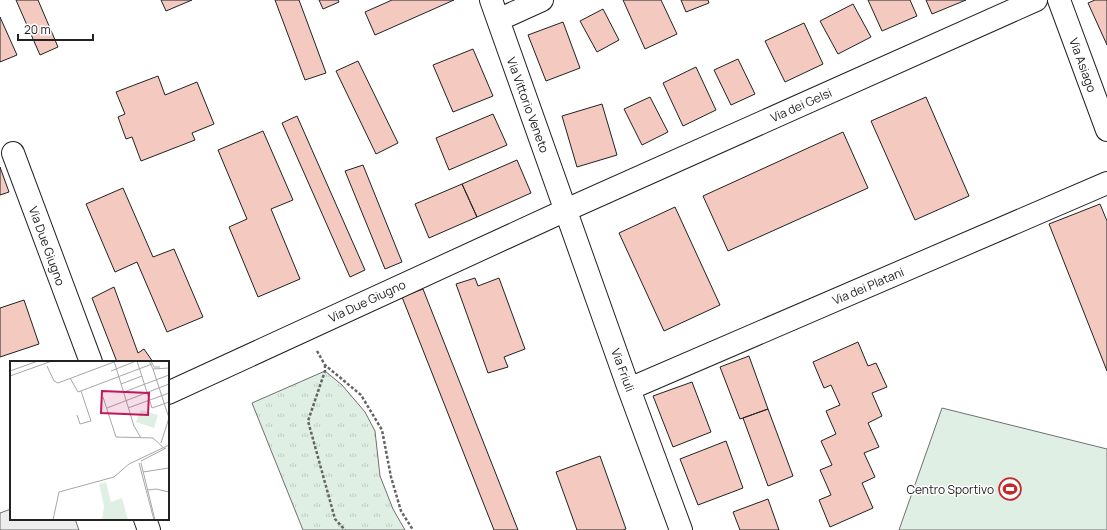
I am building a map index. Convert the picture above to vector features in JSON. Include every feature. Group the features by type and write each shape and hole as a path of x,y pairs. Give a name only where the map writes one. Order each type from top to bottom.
{"street":[{"path":"494,10 542,0"},
{"name":"Via dei Gelsi","path":"566,210 1036,0"},
{"name":"Via Asiago","path":"1059,0 1107,130"},
{"name":"Via Vittorio Veneto","path":"494,10 566,210"},
{"name":"Via Due Giugno","path":"13,153 91,361"},
{"name":"Via dei Platani","path":"629,389 1107,182"},
{"name":"Via Due Giugno","path":"169,393 566,210"},
{"name":"Via Friuli","path":"566,210 629,389 681,530"},
{"path":"145,520 149,530"}],"path":[{"path":"305,330 325,365 361,396 382,430 391,477 401,511 413,530"},
{"path":"325,365 308,421 335,519 345,530"}],"green space":[{"path":"325,371 342,385 365,412 375,431 380,476 393,509 405,530 303,530 252,403"},
{"name":"Centro Sportivo","path":"942,408 1107,449 1107,530 899,530"}],"shaded area":[{"path":"10,509 10,520 75,520 79,530 0,530 0,513"}],"building":[{"path":"16,0 38,0 58,47 40,55"},
{"path":"161,0 192,0 166,11"},
{"path":"275,0 299,0 326,73 305,80"},
{"path":"319,0 338,0 339,2 323,9"},
{"path":"392,0 454,0 375,35 365,12"},
{"path":"623,0 661,0 677,34 645,49"},
{"path":"681,0 708,0 709,3 686,12"},
{"path":"868,0 910,0 917,16 882,31"},
{"path":"926,0 966,0 932,14"},
{"path":"1095,0 1107,0 1107,45 1088,3"},
{"path":"853,4 871,37 838,54 820,21"},
{"path":"603,9 619,40 597,52 580,21"},
{"path":"0,17 17,55 0,62"},
{"path":"563,22 580,68 546,81 528,35"},
{"path":"804,23 823,64 785,82 765,41"},
{"path":"473,49 493,96 453,112 433,65"},
{"path":"738,59 755,94 731,105 714,70"},
{"path":"358,61 398,143 376,154 336,71"},
{"path":"696,67 716,110 683,126 663,83"},
{"path":"158,76 165,95 197,82 214,124 192,133 195,140 141,161 132,137 126,139 118,117 125,114 116,92"},
{"path":"650,97 668,132 642,145 624,109"},
{"path":"926,97 969,196 915,220 871,121"},
{"path":"602,104 617,155 577,167 562,116"},
{"path":"493,114 507,145 449,170 436,138"},
{"path":"297,116 365,270 350,277 282,123"},
{"path":"263,131 293,200 271,209 300,279 258,297 229,227 247,219 218,150"},
{"path":"843,132 868,188 728,251 703,196"},
{"path":"517,160 531,193 477,217 462,184"},
{"path":"363,165 402,262 385,269 345,171"},
{"path":"0,167 9,192 0,195"},
{"path":"462,184 477,217 429,238 415,204"},
{"path":"123,188 153,257 174,249 203,317 167,332 137,262 115,272 86,204"},
{"path":"1100,204 1107,221 1107,371 1049,224"},
{"path":"675,207 720,305 664,331 619,233"},
{"path":"475,278 478,286 499,278 525,349 504,357 508,367 488,373 456,284"},
{"path":"114,287 138,353 144,349 152,361 117,361 92,298"},
{"path":"423,289 518,530 494,530 402,297"},
{"path":"24,300 39,344 0,357 0,308"},
{"path":"858,342 868,366 876,363 887,387 872,393 882,416 868,423 879,447 864,453 875,477 862,483 873,508 830,527 819,500 831,495 820,470 832,465 821,441 836,434 826,411 840,405 831,385 824,388 813,362"},
{"path":"749,356 768,409 740,419 720,367"},
{"path":"692,382 711,432 673,447 653,396"},
{"path":"768,409 793,476 768,486 743,418"},
{"path":"726,441 743,488 698,505 680,459"},
{"path":"600,456 626,529 577,530 556,472"},
{"path":"768,499 779,530 740,530 733,512"}],"place":[{"name":"Centro Sportivo","path":"1010,489"}]}
